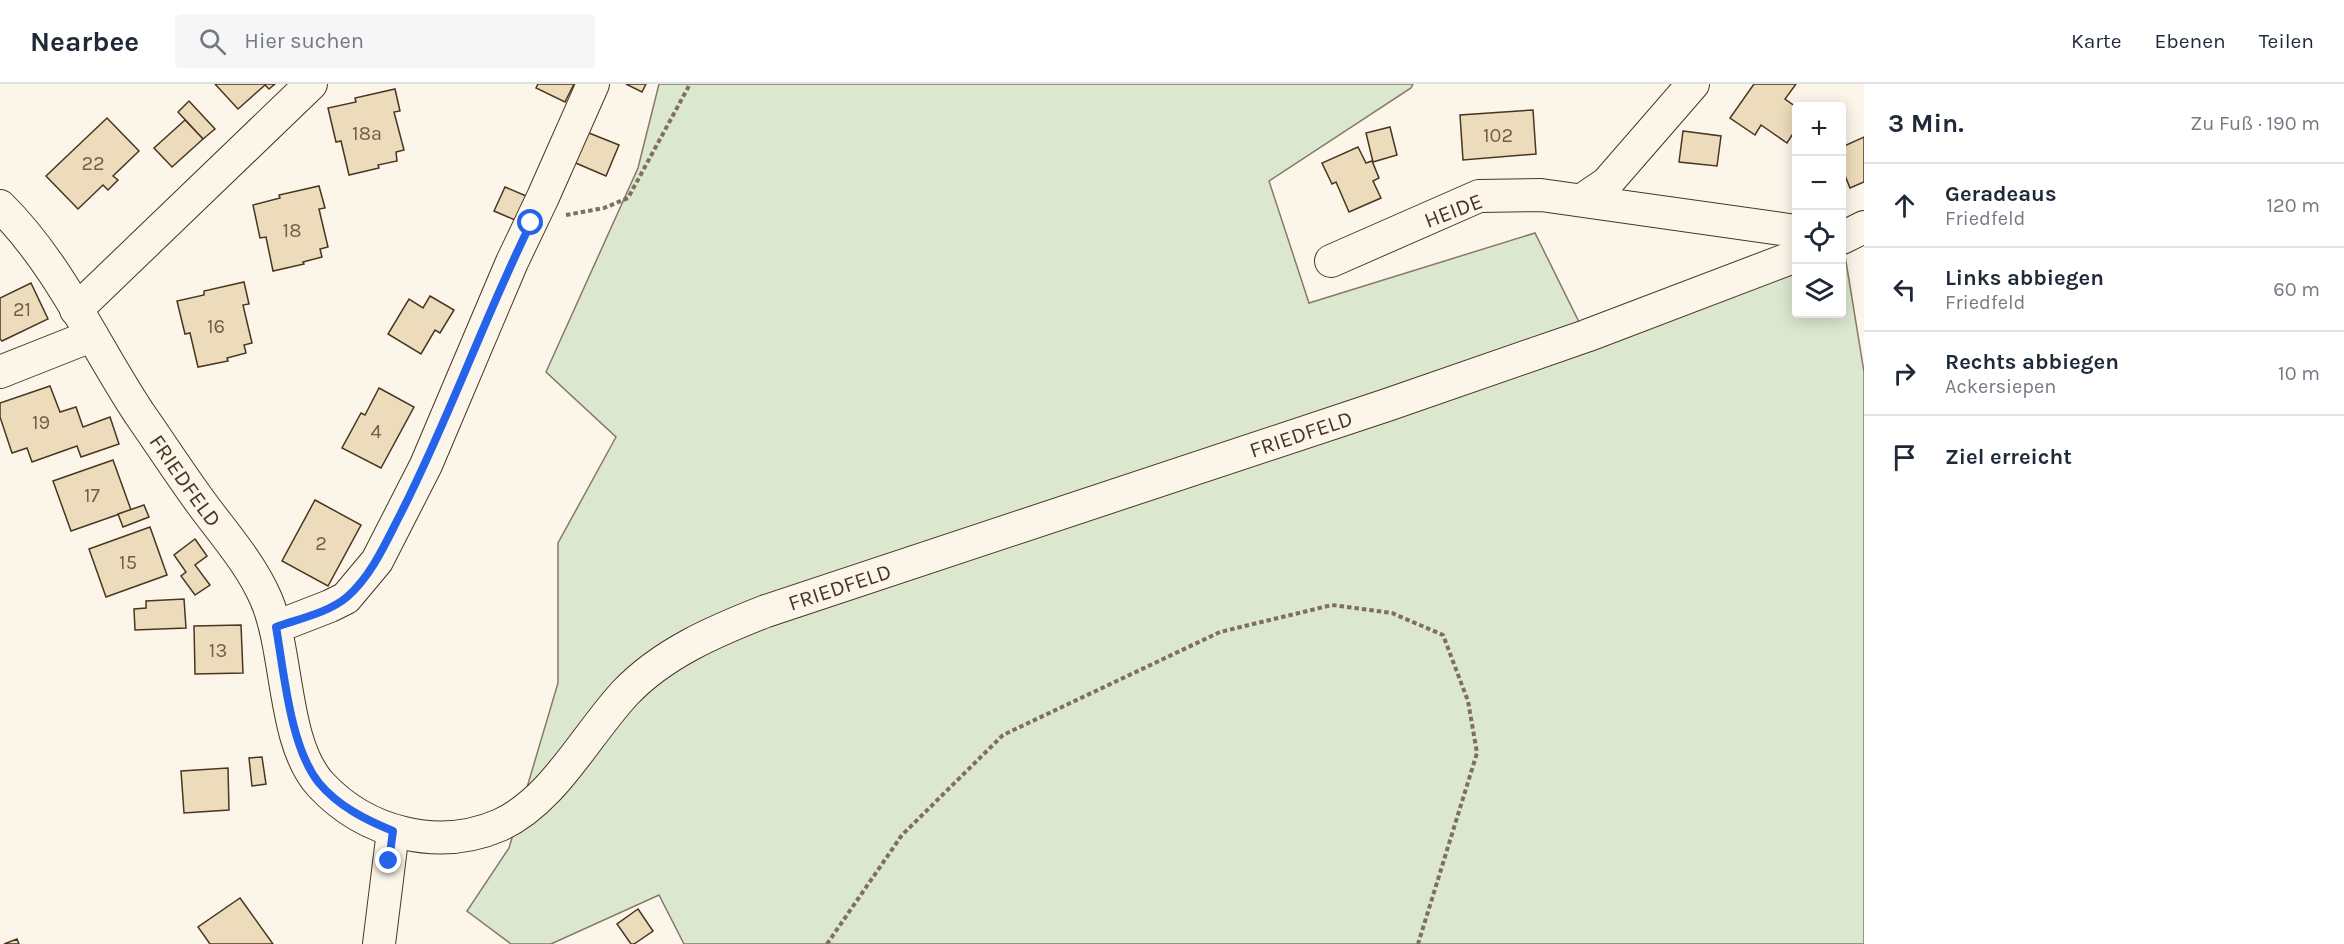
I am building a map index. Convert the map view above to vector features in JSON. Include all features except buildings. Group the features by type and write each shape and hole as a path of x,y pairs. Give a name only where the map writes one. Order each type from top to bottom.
{"street":[{"path":"0,372 83,323 311,84"},
{"path":"276,627 346,598 377,561 426,465 512,262 593,84"},
{"path":"1582,200 1606,183 1693,84"},
{"name":"HEIDE","path":"1331,261 1479,196 1541,195 1792,230"},
{"name":"FRIEDFELD","path":"0,206 35,246 157,439 258,582 276,627 293,723 304,756 318,782 335,798 366,820 393,831 419,837 444,838 480,832 514,817 557,778 624,694 638,681 684,648 721,629 776,607 1586,336 1792,258"},
{"path":"1846,235 1864,227"},
{"path":"379,944 393,831"}],"path":[{"path":"531,223 604,208 628,198 690,84"},
{"path":"827,944 902,835 1003,735 1220,632 1332,605 1392,613 1443,635 1468,701 1477,753 1418,944"}],"green space":[{"path":"659,84 1413,84 1411,88 1269,181 1309,303 1535,233 1586,336 1792,258 1792,318 1846,318 1846,262 1864,372 1864,944 684,944 659,895 551,944 511,944 467,911 509,848 558,683 558,543 616,437 546,372 638,168"}],"route":[{"path":"389,861 393,831 366,820 335,798 318,782 304,756 293,723 276,627 346,598 377,561 426,465 512,262 531,223"}]}
